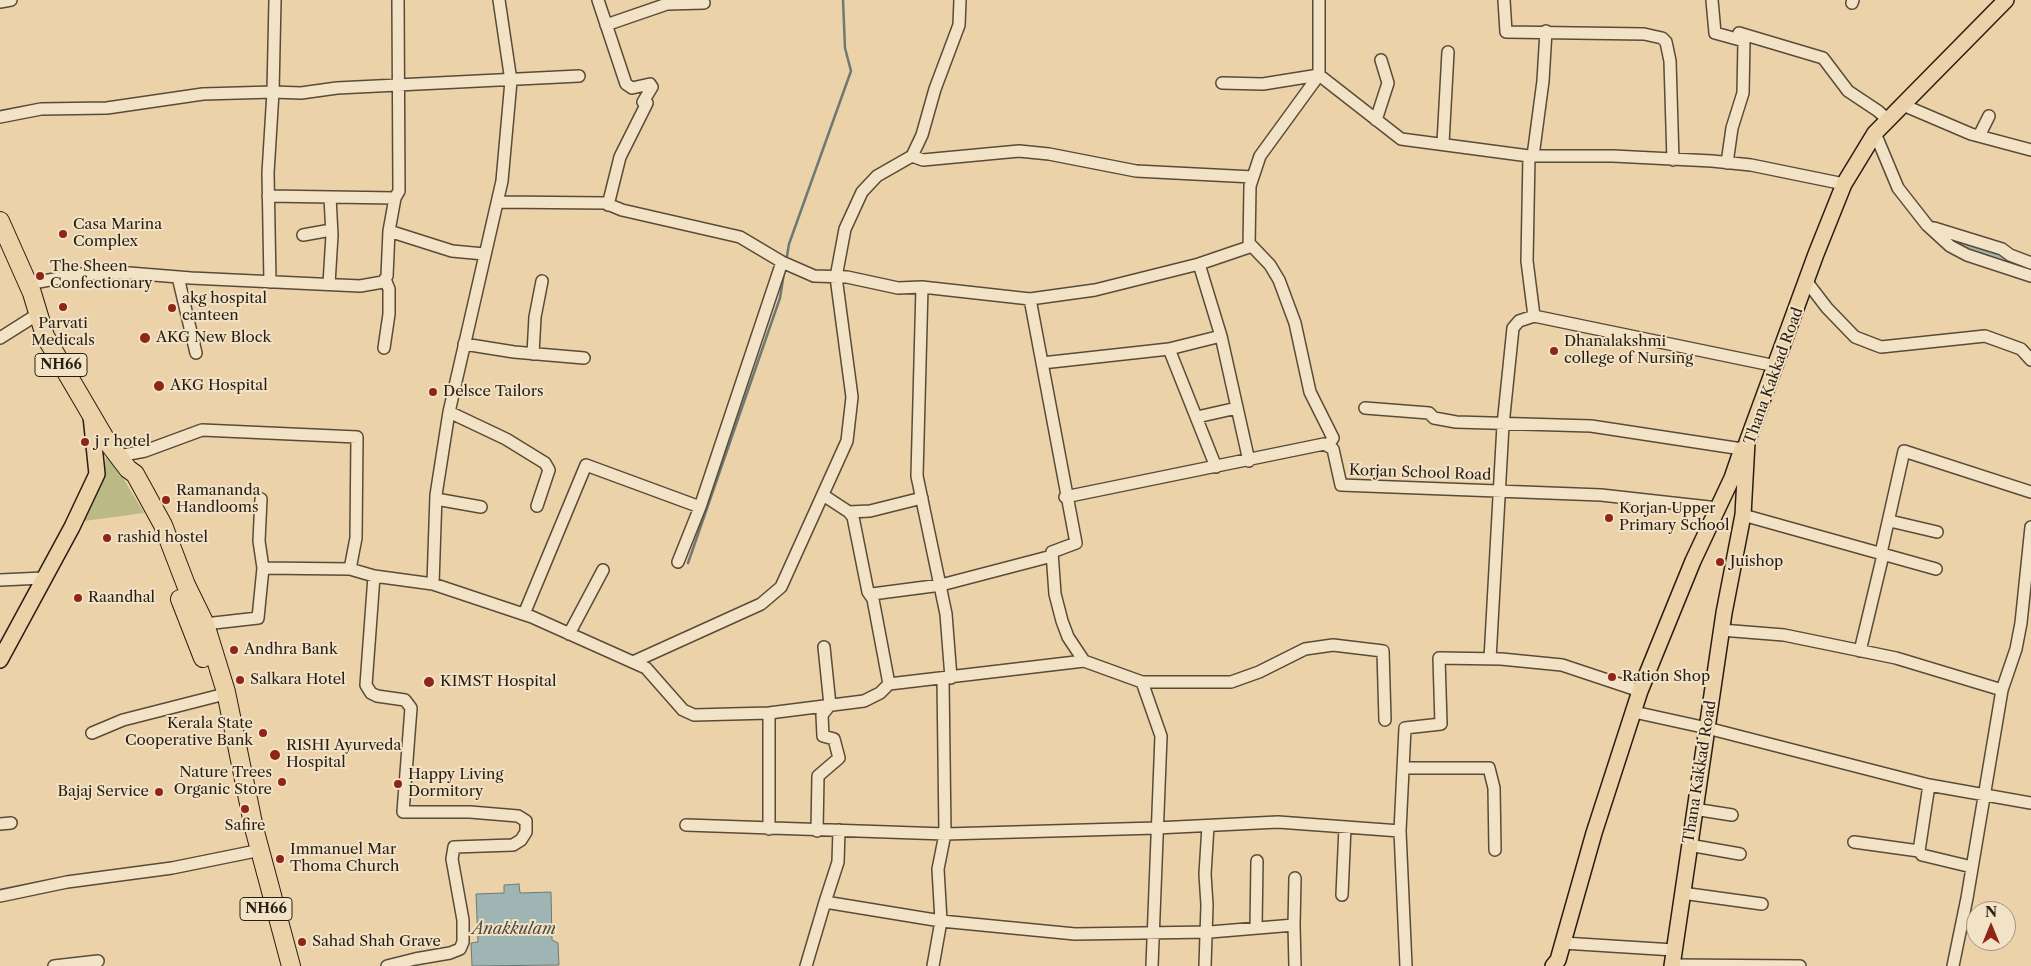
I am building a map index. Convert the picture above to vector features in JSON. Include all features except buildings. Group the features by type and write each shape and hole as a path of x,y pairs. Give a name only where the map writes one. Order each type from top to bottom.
{"highway":[{"name":"NH66","path":"0,221 45,336 126,467 181,587 205,624 226,692 254,828 291,966"},
{"name":"NH66","path":"0,242 32,299"},
{"name":"NH66","path":"181,587 217,696 251,852 282,966"}],"main road":[{"name":"Thana Kakkad Road","path":"1673,960 1721,630 1743,515 1745,445 1844,184 1875,133 2004,0"},
{"path":"0,660 72,527 97,474 91,412"},
{"path":"1553,966 1558,960 1594,833 1640,691 1693,561 1745,445"}],"street":[{"path":"0,2 10,0"},
{"path":"270,282 268,196 276,0"},
{"path":"384,348 389,314 389,289 385,279 389,231 395,198 399,191 398,0"},
{"path":"433,584 436,498 449,412 502,182 511,81 500,0"},
{"path":"598,0 620,61 619,67 626,84 632,88 650,84 652,87 643,102 647,103 620,158 608,205"},
{"path":"633,662 761,604 781,587 847,441 852,397 836,277 845,229 862,192 877,176 912,156 922,135 934,89 959,25 960,0"},
{"path":"498,202 573,202 608,205 740,237 782,262 814,276 836,277 898,288 922,287 1030,299 1095,290 1199,264 1249,247 1250,186 1260,156 1319,75 1319,0"},
{"path":"1504,0 1506,32 1546,31 1644,34 1662,38 1666,42 1670,61 1673,160"},
{"path":"1712,0 1715,33 1744,41"},
{"path":"606,25 667,4 704,4"},
{"path":"1534,316 1527,261 1531,156 1543,81 1546,31"},
{"path":"1727,163 1732,128 1743,93 1744,41 1739,34 1823,58 1848,91 1888,120"},
{"path":"1442,143 1448,52"},
{"path":"1376,120 1388,84 1381,60"},
{"path":"1222,83 1263,84 1319,75 1401,139 1531,156 1613,156 1727,163 1844,184"},
{"path":"0,116 41,109 107,108 203,94 301,93 337,88 511,81 579,76"},
{"path":"1903,105 1979,136 2031,150"},
{"path":"1979,136 1989,116"},
{"path":"1875,133 1898,188 1927,225 1950,246 1967,256 2031,276"},
{"path":"912,156 923,160 1019,151 1049,154 1136,171 1253,177"},
{"path":"268,196 395,198"},
{"path":"329,284 330,197"},
{"path":"1927,225 2002,249 2031,256"},
{"path":"303,235 331,230"},
{"path":"389,231 452,251 484,254"},
{"path":"1249,243 1270,265 1279,280 1294,322 1310,392 1333,438 1330,444"},
{"path":"2002,249 2010,255 2031,263"},
{"path":"678,562 700,508 782,262"},
{"path":"1199,264 1221,336 1249,461"},
{"path":"0,338 32,299 81,274 129,273 360,286 383,282 385,279"},
{"path":"178,277 196,354"},
{"path":"533,354 535,317 542,281"},
{"path":"1807,282 1827,308 1855,337 1881,346 1986,336 2021,349 2031,360"},
{"path":"922,287 917,476 946,614 945,834 938,869 941,921 933,966"},
{"path":"1030,299 1065,497 1076,542 1052,552 1055,594 1068,637 1084,661"},
{"path":"1490,659 1503,425 1513,328 1518,321 1534,316 1776,366"},
{"path":"1042,363 1170,349 1221,336"},
{"path":"464,344 533,354 584,358"},
{"path":"1170,349 1216,467"},
{"path":"1197,417 1237,408"},
{"path":"1366,408 1429,413 1434,418 1456,422 1503,425 1591,426 1745,445"},
{"path":"449,412 506,439 545,463 549,470 536,506"},
{"path":"126,467 145,451 202,430 357,437 356,538 350,569"},
{"name":"Korjan School Road","path":"1065,497 1249,461 1324,444 1333,449 1341,485 1601,495 1718,508"},
{"path":"1860,651 1904,451 2031,492"},
{"path":"524,614 586,465 700,508"},
{"path":"823,495 850,512 853,517 868,592 873,599"},
{"path":"436,498 481,507"},
{"path":"850,512 870,511 922,498"},
{"path":"205,624 258,618 263,568 259,541 261,499"},
{"path":"1743,515 1936,569"},
{"path":"1890,521 1936,532"},
{"path":"1953,966 2002,690 2016,649 2021,623 2031,527"},
{"path":"889,684 872,594 941,585 1052,556"},
{"path":"263,568 350,569 374,576 433,584 524,614 646,668 683,710 694,715 769,713 830,706 864,701 880,693 889,684 1084,661 1142,682 1231,682 1259,672 1305,649 1333,645 1383,651 1385,720"},
{"path":"569,634 603,570"},
{"path":"374,576 366,685 371,693 377,696 405,700 411,708 403,812 470,812 518,816 526,821 526,832 521,840 513,844 454,847 452,859 462,920 462,942 460,949 450,954 415,959 387,966"},
{"path":"0,580 43,578"},
{"path":"1721,630 1784,635 1896,658 2002,690"},
{"path":"817,831 818,776 839,758 834,739 823,736 822,715 830,706 824,647"},
{"path":"1406,966 1400,831 1406,728 1441,724 1439,658 1490,659 1562,665 1640,691"},
{"path":"1142,682 1161,736 1151,932 1152,966"},
{"path":"92,734 123,720 217,696"},
{"path":"1634,712 1707,728 1929,786 2031,804"},
{"path":"769,713 769,829"},
{"path":"1404,768 1489,768 1494,788 1495,850"},
{"path":"1919,851 1929,786"},
{"path":"1694,810 1732,815"},
{"path":"686,825 945,834 1156,828 1278,822 1400,831"},
{"path":"1205,966 1207,906 1205,874 1208,826"},
{"path":"1342,895 1345,827"},
{"path":"806,966 838,862 839,830"},
{"path":"1854,842 1919,851 1922,855 1972,866"},
{"path":"1689,845 1740,854"},
{"path":"0,896 67,882 172,868 251,852"},
{"path":"1256,928 1257,861"},
{"path":"1295,878 1295,966"},
{"path":"1682,893 1762,904"},
{"path":"825,902 941,921 1075,934 1205,932 1294,925"},
{"path":"1563,942 1673,960 1800,966"},
{"path":"54,966 98,961"}],"shaded area":[{"path":"108,453 144,513 84,521"}],"water":[{"name":"Anakkulam","path":"519,884 520,893 551,892 552,940 558,943 559,965 472,966 471,943 478,942 476,894 504,893 504,885"}],"waterway":[{"path":"787,256 789,244 851,71 845,48 843,0"},
{"path":"1948,238 1997,258 2026,266"},
{"path":"688,563 780,298 784,273"}],"place":[{"name":"Casa Marina Complex","path":"63,234"},
{"name":"The Sheen Confectionary","path":"40,276"},
{"name":"Parvati Medicals","path":"63,307"},
{"name":"akg hospital canteen","path":"172,308"},
{"name":"AKG New Block","path":"145,338"},
{"name":"Dhanalakshmi college of Nursing","path":"1554,351"},
{"name":"AKG Hospital","path":"159,386"},
{"name":"Delsce Tailors","path":"433,392"},
{"name":"j r hotel","path":"85,442"},
{"name":"Ramananda Handlooms","path":"166,500"},
{"name":"Korjan Upper Primary School","path":"1609,518"},
{"name":"rashid hostel","path":"107,538"},
{"name":"Juishop","path":"1720,562"},
{"name":"Raandhal","path":"78,598"},
{"name":"Andhra Bank","path":"234,650"},
{"name":"Ration Shop","path":"1612,677"},
{"name":"Salkara Hotel","path":"240,680"},
{"name":"KIMST Hospital","path":"429,682"},
{"name":"Kerala State Cooperative Bank","path":"263,733"},
{"name":"RISHI Ayurveda Hospital","path":"275,755"},
{"name":"Nature Trees Organic Store","path":"282,782"},
{"name":"Happy Living Dormitory","path":"398,784"},
{"name":"Bajaj Service","path":"159,792"},
{"name":"Safire","path":"245,809"},
{"name":"Immanuel Mar Thoma Church","path":"280,859"},
{"name":"Sahad Shah Grave","path":"302,942"}]}
